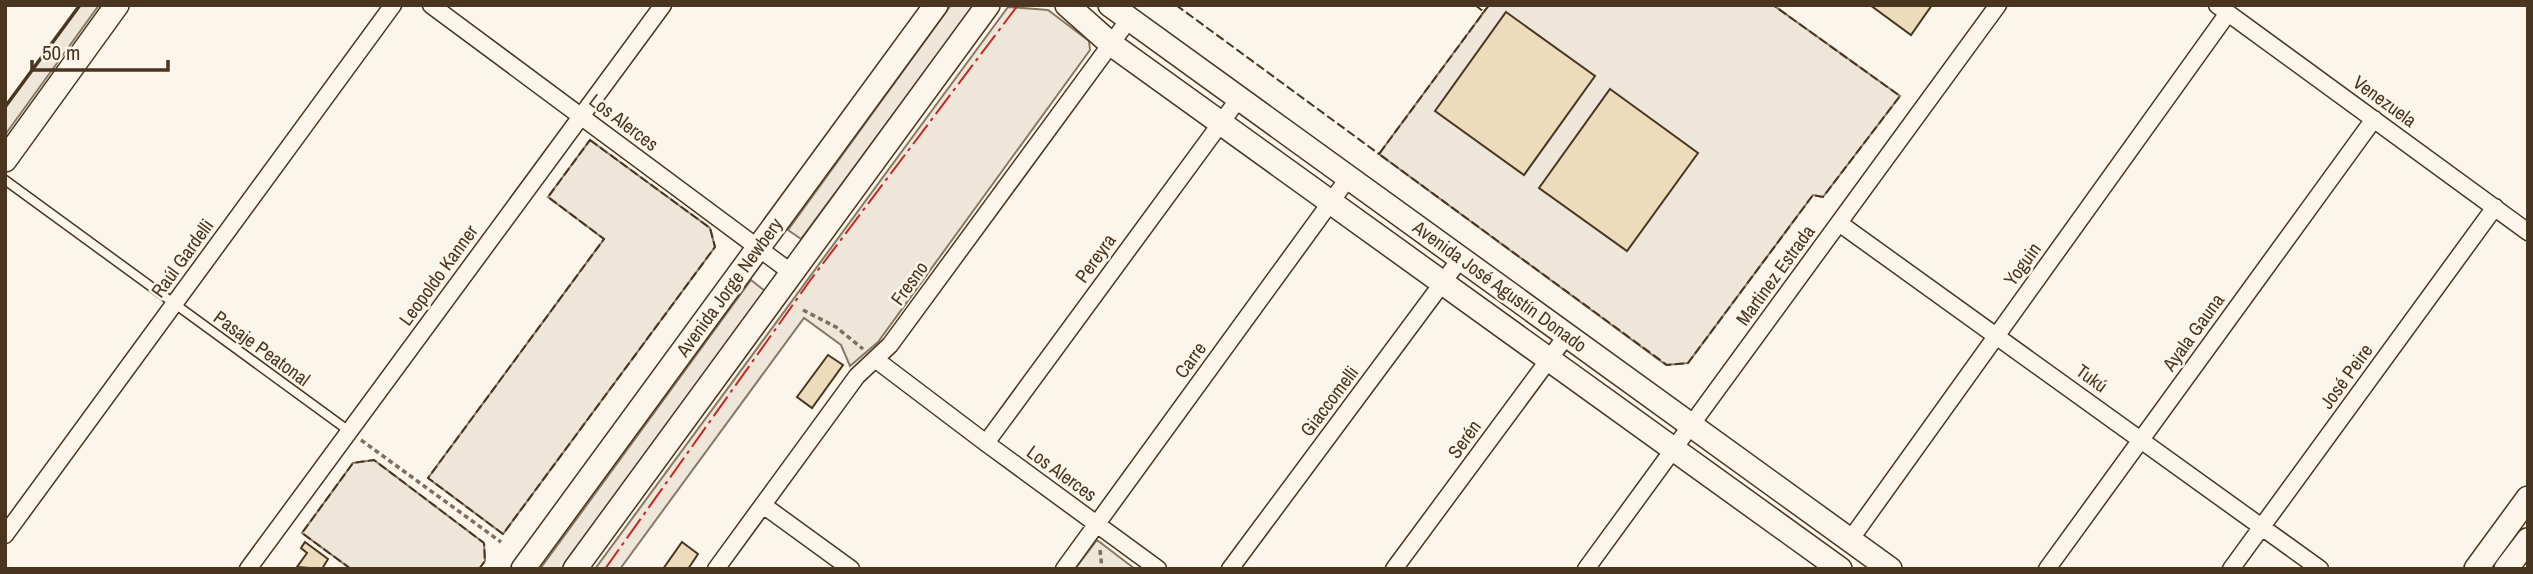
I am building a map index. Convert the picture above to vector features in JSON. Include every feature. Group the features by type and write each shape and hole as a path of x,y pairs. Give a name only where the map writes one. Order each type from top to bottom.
{"street":[{"path":"5,160 117,5"},
{"name":"Raúl Gardelli","path":"5,535 393,5"},
{"name":"Los Alerces","path":"431,5 792,273"},
{"name":"Leopoldo Kanner","path":"248,569 663,5"},
{"name":"Avenida Jorge Newbery","path":"523,569 936,5"},
{"path":"575,569 988,5"},
{"name":"Avenida José Agustín Donado","path":"1067,5 1111,44 1840,569"},
{"name":"Avenida José Agustín Donado","path":"1110,5 1890,569"},
{"name":"Martinez Estrada","path":"1586,569 1998,5"},
{"name":"Venezuela","path":"2223,9 2528,232"},
{"name":"Yoguin","path":"1850,540 1997,336 2223,9"},
{"name":"Fresno","path":"716,569 857,376 890,345 1130,18"},
{"name":"Pereyra","path":"986,443 1240,97"},
{"name":"Ayala Gauna","path":"2046,569 2374,119"},
{"name":"Carre","path":"1064,569 1349,177"},
{"name":"José Peire","path":"2231,569 2495,207"},
{"name":"Tukú","path":"1839,223 2320,569"},
{"name":"Giaccomelli","path":"1230,569 1461,258"},
{"name":"Serén","path":"1394,569 1567,335"},
{"name":"Los Alerces","path":"875,359 1158,569"},
{"path":"2476,569 2528,498"},
{"path":"763,505 851,569"},
{"path":"2507,569 2528,540"}],"lane":[{"name":"Pasaje Peatonal","path":"5,180 349,431"}],"path":[{"path":"803,310 836,327 875,359"},
{"path":"349,431 501,542"}],"shaded area":[{"path":"80,5 99,5 5,135 5,107"},
{"path":"951,5 974,5 801,239 788,230"},
{"path":"1489,5 1773,5 1900,96 1823,197 1813,195 1688,363 1666,365 1379,154"},
{"path":"1008,7 1048,10 1089,41 1090,50 878,342 850,366 841,345 804,318 620,569 595,569"},
{"path":"590,140 710,228 715,247 503,534 428,478 604,239 548,197"},
{"path":"751,280 765,291 562,569 540,569"},
{"path":"374,460 484,543 485,561 479,569 351,569 302,533 353,463"},
{"path":"1097,540 1135,569 1075,569"}],"building":[{"path":"1870,5 1932,5 1911,35"},
{"path":"1506,12 1595,76 1524,175 1435,111"},
{"path":"1610,89 1698,153 1627,251 1539,188"},
{"path":"828,355 843,365 812,408 797,397"},
{"path":"305,542 328,559 322,569 297,567 307,553 301,548"},
{"path":"682,542 698,554 688,569 663,569"}],"fence":[{"path":"1176,5 1379,154 1381,152"},
{"path":"1475,5 1484,12 1482,14"},
{"path":"1489,5 1379,154 1667,365 1688,363 1813,195 1823,197 1900,96 1773,5"},
{"path":"590,140 710,228 715,247 503,534 428,478 604,239 548,197 590,140"},
{"path":"351,569 302,533 353,463 374,460 484,543"},
{"path":"479,569 485,561 484,543"}],"wall":[{"path":"5,107 80,5"}],"power":[{"path":"605,569 809,282 1018,5"}]}
